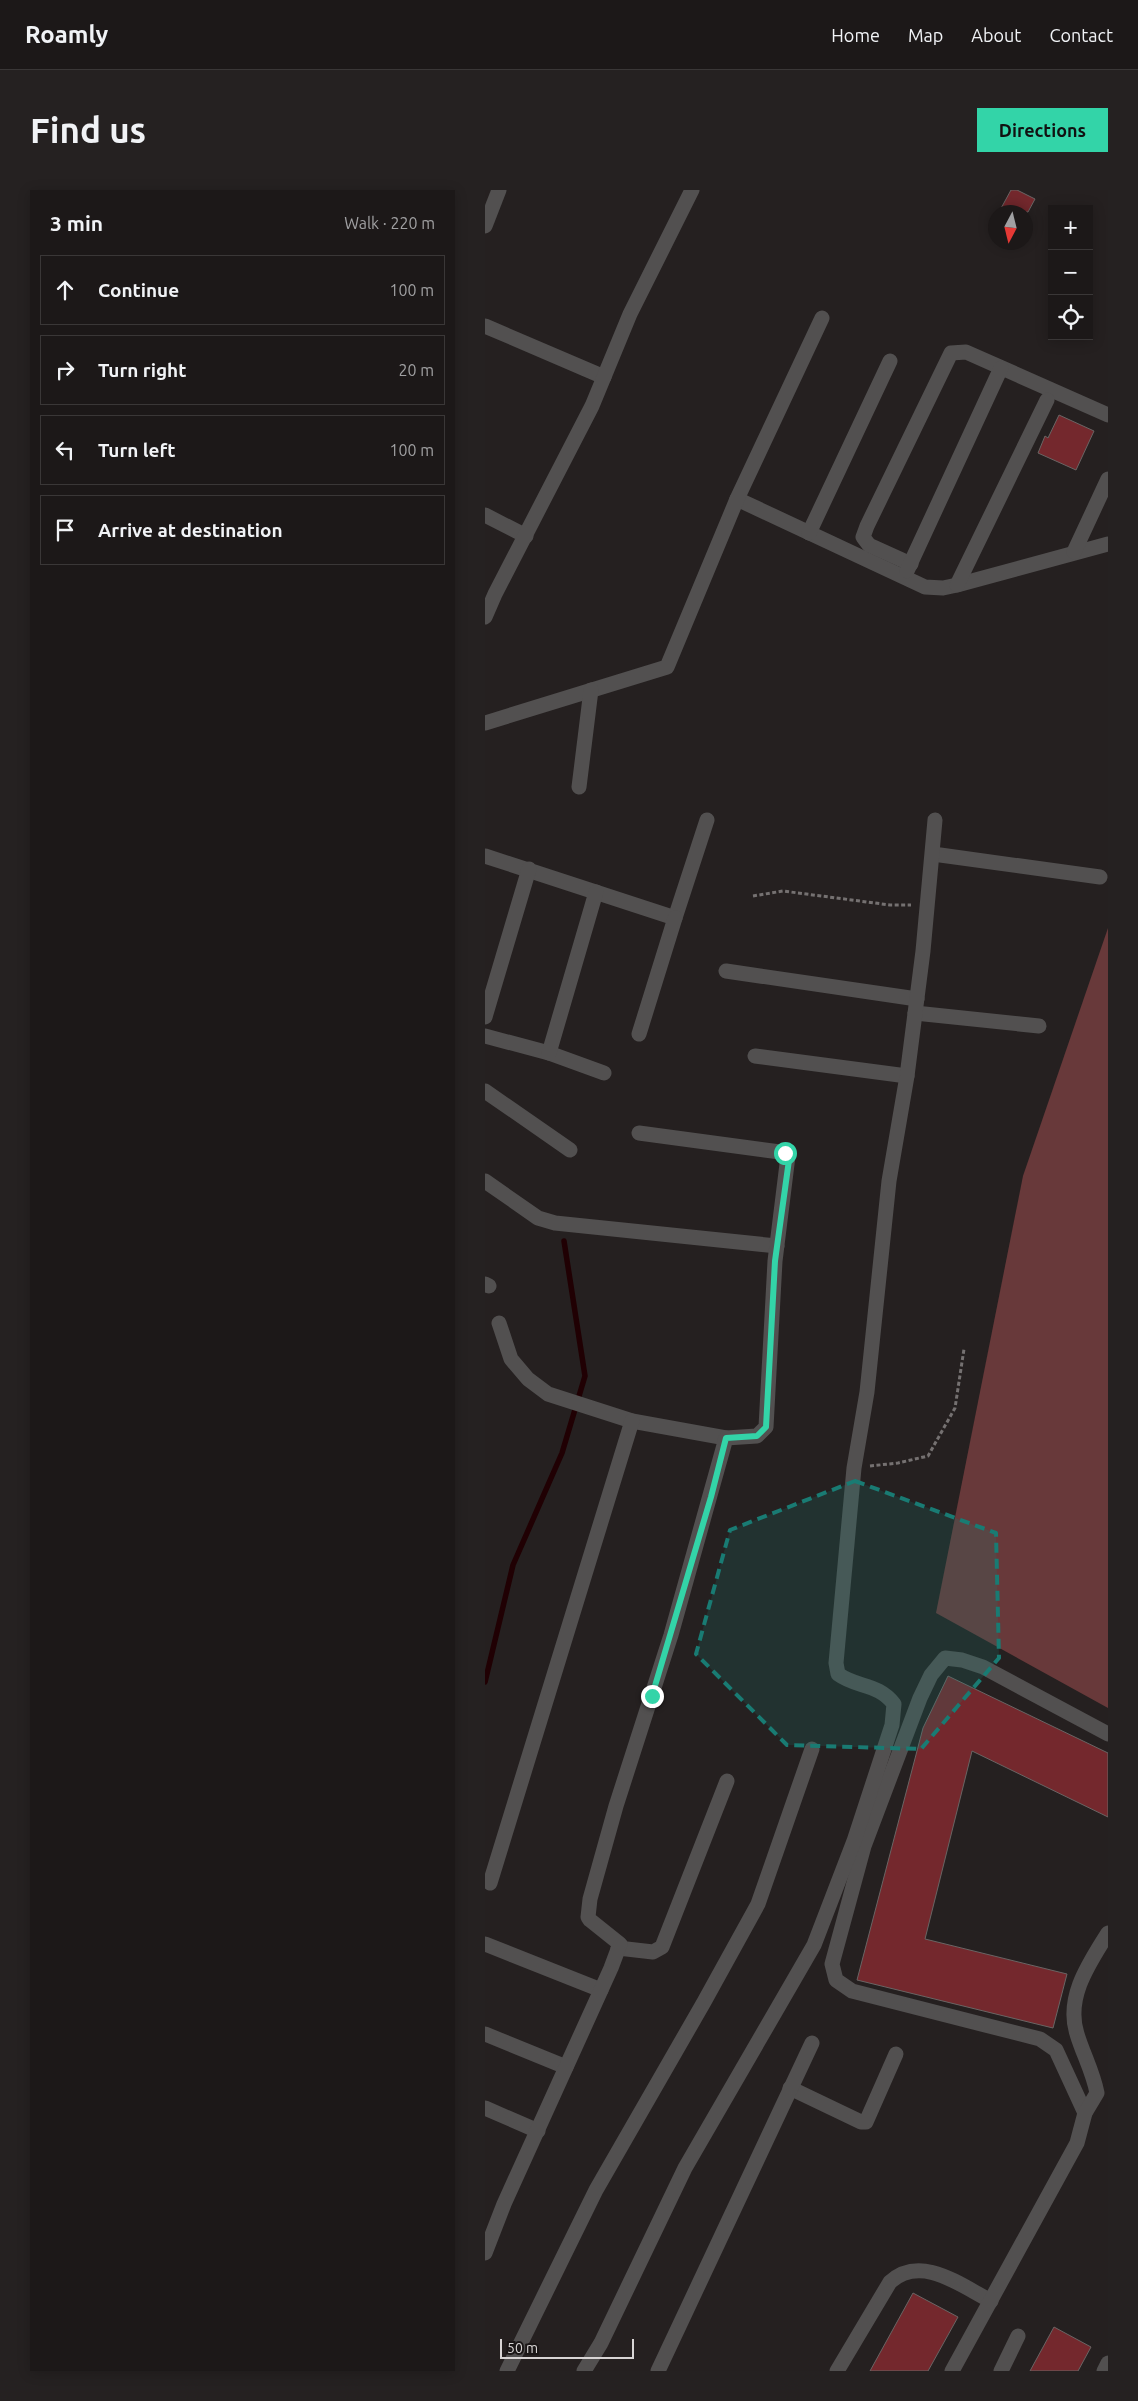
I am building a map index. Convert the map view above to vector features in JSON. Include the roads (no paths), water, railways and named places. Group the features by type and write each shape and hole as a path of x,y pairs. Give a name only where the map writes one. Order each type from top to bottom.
{"street":[{"path":"485,226 499,190"},
{"path":"486,612 592,406 630,314 692,190"},
{"path":"485,723 667,667 737,499 822,318"},
{"path":"485,326 604,377"},
{"path":"873,555 863,537 867,526 951,352 966,352 1108,415"},
{"path":"809,533 890,361"},
{"path":"908,570 1001,368"},
{"path":"957,585 1047,400"},
{"path":"1074,552 1108,479"},
{"path":"737,499 809,533 873,555 908,570 935,589 957,585 1108,544"},
{"path":"485,515 526,536"},
{"path":"579,787 591,690"},
{"path":"639,1034 707,820"},
{"path":"584,2371 601,2343 685,2168 814,1945 854,1841 892,1725 894,1704 886,1693 868,1686 849,1682 838,1674 836,1663 854,1468 867,1392 889,1181 907,1076 916,1006 935,820"},
{"path":"933,854 1100,877"},
{"path":"485,856 675,918"},
{"path":"485,1017 529,870"},
{"path":"549,1053 596,892"},
{"path":"726,971 916,1006 1039,1026"},
{"path":"485,1036 549,1053 604,1073"},
{"path":"755,1056 907,1076"},
{"path":"485,1091 570,1150"},
{"path":"499,1324 511,1359 528,1379 548,1394 632,1421 726,1438 757,1436 766,1427 777,1246 788,1156 780,1152 639,1133"},
{"path":"485,1181 538,1218 555,1223 777,1246"},
{"path":"490,1883 632,1421"},
{"path":"485,2253 504,2204 620,1944 588,1917 590,1899 615,1806 671,1636 726,1438"},
{"path":"1085,2112 1056,2050 1039,2038 852,1991 836,1980 832,1964 865,1846 920,1698 931,1674 945,1658 962,1660 983,1667 1108,1734"},
{"path":"507,2371 596,2190 758,1904 813,1750"},
{"path":"618,1948 653,1952 659,1950 665,1942 727,1781"},
{"path":"952,2371 1077,2143 1085,2112 1097,2093 1076,2032 1074,2013 1079,1984 1084,1972 1108,1932"},
{"path":"485,1944 601,1990"},
{"path":"485,2034 566,2067"},
{"path":"658,2371 812,2043"},
{"path":"790,2088 861,2122 866,2122 896,2054"},
{"path":"485,2108 538,2131"},
{"path":"837,2371 890,2282 900,2273 912,2270 939,2274 991,2301"},
{"path":"1001,2371 1018,2336"},
{"path":"1103,2371 1108,2363"}],"waterway":[{"path":"485,1682 513,1565 562,1453 585,1376 564,1241"}]}
